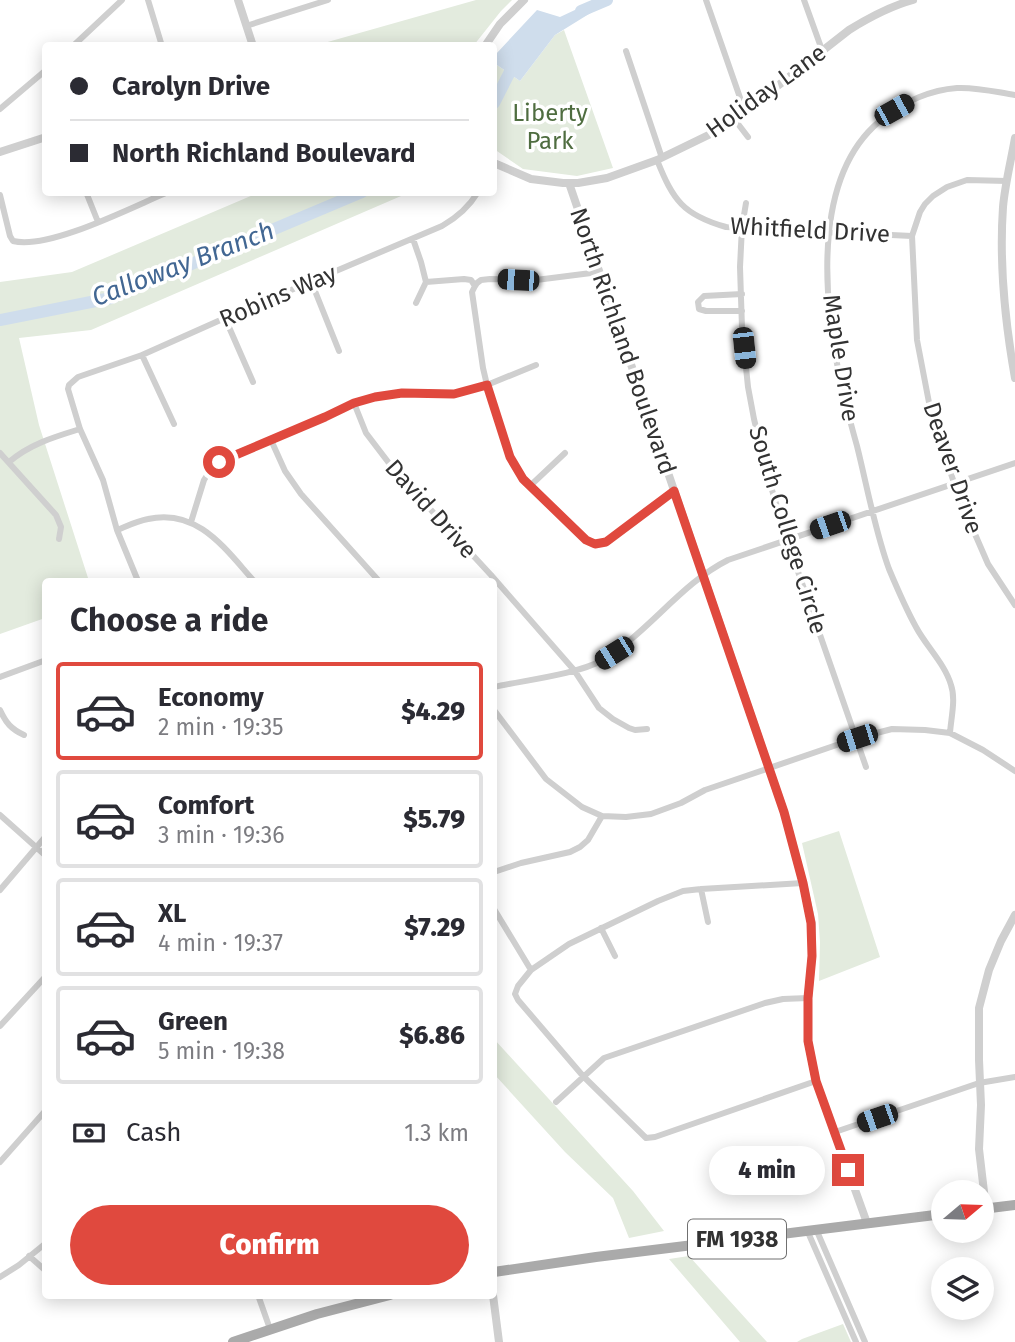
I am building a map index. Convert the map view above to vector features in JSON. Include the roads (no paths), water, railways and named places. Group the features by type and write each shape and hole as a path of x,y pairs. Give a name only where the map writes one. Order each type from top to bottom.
{"main road":[{"path":"994,1208 1015,1205"},
{"name":"FM 1938","path":"497,1272 931,1215"},
{"path":"233,1342 356,1299"}],"street":[{"path":"77,42 122,0"},
{"path":"148,0 161,42"},
{"path":"238,0 252,42"},
{"path":"246,26 328,0"},
{"path":"488,42 500,24 524,0"},
{"path":"706,0 745,112"},
{"path":"804,0 822,50"},
{"name":"Holiday Lane","path":"497,164 531,179 569,183 607,178 659,159 715,133 735,120 849,30 898,2 914,0"},
{"name":"Whitfield Drive","path":"625,51 672,194 695,215 726,227 912,236"},
{"path":"0,109 42,73"},
{"name":"Maple Drive","path":"950,733 953,693 951,685 916,627 889,568 838,373 829,303 830,232 835,196 846,164 865,134 894,110 932,92 956,88 974,88 1015,95"},
{"path":"735,120 748,137"},
{"path":"0,152 42,138"},
{"path":"1015,138 1004,204 1002,261 1007,332 1015,378"},
{"name":"Deaver Drive","path":"1007,181 967,180 947,187 925,204 912,236 917,340 931,413 954,484 988,564 1015,604"},
{"name":"North Richland Boulevard","path":"569,183 784,812 811,923 808,1041 816,1081 867,1223"},
{"path":"0,195 13,241 34,242 49,240 98,222 159,196"},
{"path":"88,196 98,222"},
{"name":"Robins Way","path":"80,429 68,389 78,377 142,355 442,226 455,219 476,196"},
{"name":"South College Circle","path":"746,203 740,267 748,387 754,419 787,540 866,767"},
{"path":"412,239 426,282 416,303"},
{"path":"598,272 536,280 490,279 477,283 472,292 483,368 510,457 523,479 586,540 595,544 606,542 674,491"},
{"path":"426,282 464,279 471,280 475,286"},
{"path":"311,281 339,351"},
{"path":"742,294 704,296 698,302 699,309 706,312 742,311"},
{"path":"225,318 253,382"},
{"path":"142,355 174,424"},
{"path":"191,522 204,480 213,467 230,456 354,403 402,393 454,394 487,385 536,365"},
{"name":"David Drive","path":"354,403 366,433 395,471 495,578"},
{"path":"9,462 26,449 80,429 103,480 117,530 137,578"},
{"path":"271,440 285,471 301,494 376,578"},
{"path":"0,453 56,515 61,527 59,539"},
{"path":"531,485 565,453"},
{"path":"497,686 574,670 601,661 649,625 703,575 728,560 1015,463"},
{"path":"117,530 150,518 181,518 201,527 251,578"},
{"name":"David Drive","path":"497,581 574,670 598,708 629,728 647,729"},
{"path":"0,677 42,661"},
{"path":"0,710 8,725 24,735"},
{"path":"497,714 546,779 582,807 602,816 651,814 681,803 705,790 857,738 892,729 950,733 983,750 1015,772"},
{"path":"0,815 42,852"},
{"path":"497,871 580,847 588,840 602,816"},
{"path":"0,890 42,840"},
{"path":"803,883 683,891 657,901 569,944 531,970 518,985 515,994 583,1076 646,1138 816,1081"},
{"path":"701,889 708,922"},
{"path":"497,914 531,970"},
{"path":"982,1180 979,1149 979,1008 989,970 1015,915"},
{"path":"601,928 615,956"},
{"path":"0,1026 42,980"},
{"path":"556,1102 604,1058 765,1003 808,998"},
{"path":"835,1132 979,1083 1015,1077"},
{"path":"0,1162 42,1115"},
{"path":"811,1230 856,1342"},
{"path":"811,1230 865,1342"},
{"path":"0,1277 42,1246"},
{"path":"29,1256 42,1267"},
{"path":"259,1299 270,1329"},
{"path":"494,1299 499,1342"}],"water":[{"path":"594,1 597,9 555,35 520,81 497,65 497,53 537,10 560,17"}],"waterway":[{"name":"Calloway Branch","path":"581,11 607,0"},
{"name":"Calloway Branch","path":"497,97 517,58"},
{"name":"Calloway Branch","path":"0,320 111,298 353,196"}],"park label":[{"name":"Liberty Park","path":"550,127"}]}
